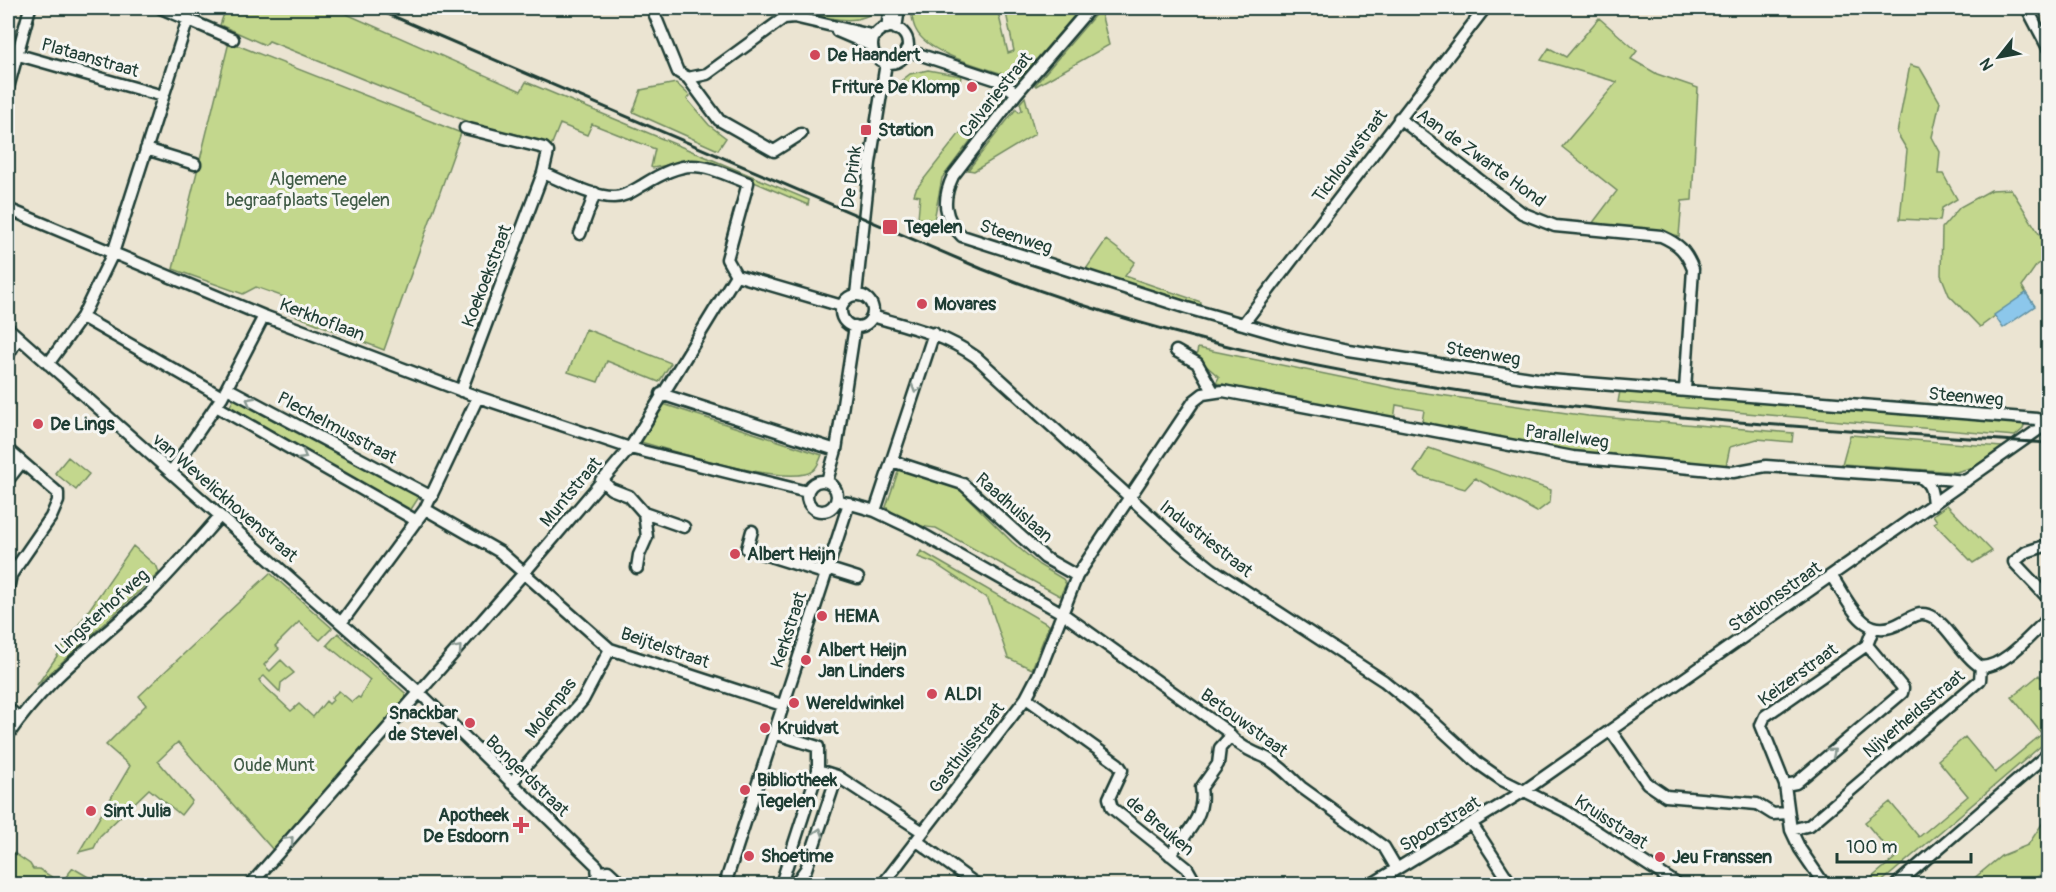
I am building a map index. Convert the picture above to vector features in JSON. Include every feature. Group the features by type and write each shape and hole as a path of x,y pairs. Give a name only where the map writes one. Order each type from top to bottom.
{"street":[{"path":"8,88 12,53 30,8"},
{"path":"160,8 233,39"},
{"path":"652,8 678,72 688,78 719,120 774,151 801,134"},
{"path":"873,41 876,57 886,63 899,60 906,50 905,38 892,28 890,8"},
{"path":"873,41 892,28 899,8"},
{"name":"Calvariestraat","path":"946,210 945,191 953,176 1017,93 1090,8"},
{"name":"Tichlouwstraat","path":"1243,324 1485,8"},
{"path":"2027,8 2049,48"},
{"path":"688,78 707,74 793,12 873,41"},
{"path":"48,364 82,317 113,253 188,19"},
{"path":"906,50 998,80 1017,93"},
{"name":"Plataanstraat","path":"12,53 163,96"},
{"name":"De Drink","path":"856,295 870,163 886,63"},
{"name":"Aan de Zwarte Hond","path":"1399,118 1522,213 1538,221 1555,226 1661,236 1676,243 1687,252 1693,269 1685,390"},
{"path":"465,128 544,148 548,152 543,173 595,193 613,197 625,196 666,171 684,165 705,166 748,183 727,259 736,274 842,306"},
{"path":"146,149 195,164"},
{"name":"Koekoekstraat","path":"461,391 543,173"},
{"path":"580,234 595,193"},
{"name":"Kerkhoflaan","path":"8,209 264,316 478,398 630,448"},
{"name":"Steenweg","path":"946,210 955,229 973,241 1243,324 1348,350 1537,379 2037,419 2046,425"},
{"name":"Muntstraat","path":"251,885 420,693 630,448 736,274"},
{"path":"856,295 870,301 872,316 866,324 855,326 844,320 842,306 848,298 856,295"},
{"path":"171,472 222,397 264,316"},
{"name":"Industriestraat","path":"872,316 934,333 956,343 976,357 1129,497 1212,569 1384,681 1428,717 1479,764 1524,791"},
{"name":"Plechelmusstraat","path":"82,317 222,397 417,521"},
{"path":"827,481 836,450 855,326"},
{"name":"van Wevelickhovenstraat","path":"8,328 420,693"},
{"path":"875,511 934,333"},
{"path":"8,355 18,338"},
{"path":"1129,497 1194,401 1203,394 1213,391 1197,363 1176,351"},
{"name":"Parallelweg","path":"1213,391 1573,457 1733,472 1766,466 1966,481"},
{"path":"661,394 836,450"},
{"name":"Plechelmusstraat","path":"222,397 432,497"},
{"path":"341,623 425,509 478,398"},
{"name":"Stationsstraat","path":"1524,791 2046,425"},
{"path":"630,448 807,492"},
{"path":"8,450 58,493 58,501 51,516 11,575 8,589"},
{"name":"Raadhuislaan","path":"892,461 963,484 1045,558 1077,576"},
{"path":"8,480 22,462"},
{"path":"1920,477 1928,482 1934,505"},
{"path":"601,480 611,489 629,496 644,513 684,527"},
{"path":"827,481 836,488 837,500 829,510 818,511 810,505 807,492 815,482 827,481"},
{"name":"Gasthuisstraat","path":"883,885 1026,698 1038,675 1077,576 1129,497"},
{"path":"837,500 875,511 915,530 1062,612"},
{"name":"Kerkstraat","path":"725,885 825,571 849,503"},
{"path":"425,509 500,552 524,573"},
{"path":"637,568 639,555 647,537 644,513"},
{"name":"Lingsterhofweg","path":"8,735 20,717 69,663 149,594 220,516"},
{"path":"752,531 747,549 858,578"},
{"path":"2049,545 2026,552 2014,561 2049,598"},
{"name":"Beijtelstraat","path":"524,573 610,649 783,705"},
{"path":"1832,577 1863,622 1873,629 1884,630 1920,614 1930,616 1970,660 1981,667"},
{"name":"Betouwstraat","path":"1062,612 1227,731 1230,737 1283,771 1301,787 1384,847 1398,869"},
{"name":"Nijverheidsstraat","path":"1791,830 1810,825 1980,680 1981,667 2001,660 2049,619"},
{"path":"1785,784 1796,783 1902,693 1903,688 1867,645 1873,629"},
{"name":"Keizerstraat","path":"1824,885 1800,849 1791,830 1785,784 1761,725 1765,716 1867,645"},
{"name":"Molenpas","path":"511,783 583,700 610,649"},
{"name":"Bongerdstraat","path":"420,693 597,866 599,872"},
{"name":"de Breuken","path":"1026,698 1118,764 1122,770 1109,798 1112,808 1187,868 1196,885"},
{"path":"8,709 20,717"},
{"path":"1611,731 1647,783 1656,791 1690,799 1757,804 1773,814 1787,813"},
{"path":"774,733 818,747 818,770 781,885"},
{"path":"1170,855 1200,814 1203,802 1201,788 1218,764 1220,748 1230,737"},
{"path":"1898,885 1944,847 1958,830 2049,754"},
{"path":"818,770 837,776 920,836 976,885"},
{"path":"795,885 806,869 837,776"},
{"name":"Spoorstraat","path":"1372,885 1524,791"},
{"name":"Kruisstraat","path":"1524,791 1567,812 1677,885"},
{"path":"1472,824 1511,885"},
{"path":"592,885 599,872 608,871 622,885"}],"green space":[{"path":"226,8 333,8 521,91 526,82 809,200 808,205 712,164 691,160 653,168 651,167 655,149 592,124 587,135 560,124 551,146 512,133 483,128 269,41 265,45 220,25"},
{"path":"798,8 877,8 870,14 850,20 817,15"},
{"path":"911,8 997,8 1008,53 1014,51 1005,8 1081,8 1022,76 1015,78 961,60 933,47 916,30"},
{"path":"1100,9 1109,45 1036,86 1035,85"},
{"path":"1599,18 1637,51 1631,59 1657,74 1698,88 1692,200 1682,201 1679,236 1656,230 1592,224 1617,191 1562,147 1617,82 1541,60 1549,48 1566,57"},
{"name":"Algemene begraafplaats Tegelen","path":"229,42 461,133 384,350 289,313 287,298 256,287 243,294 173,269"},
{"path":"1910,65 1920,68 1940,102 1932,137 1940,152 1938,174 1943,174 1957,199 1942,208 1940,221 1900,219 1907,150 1897,133"},
{"path":"928,70 961,76 959,88 901,81 910,74"},
{"path":"676,83 690,96 687,99 709,125 726,138 718,150 633,112 641,90"},
{"path":"996,87 1003,98 942,178 934,220 918,218 920,196 914,195 916,189"},
{"path":"1025,97 1035,134 974,171 968,170 1016,109 1019,112 1022,110 1020,103"},
{"path":"2011,189 2048,248 2048,257 2036,266 2022,286 2026,293 1980,327 1949,295 1941,275 1942,228 1960,207 1991,190"},
{"path":"1106,240 1135,262 1125,276 1201,302 1200,308 1084,272"},
{"path":"586,329 671,363 659,382 607,361 598,382 568,372"},
{"path":"1198,348 1398,389 1588,416 1793,433 1792,442 1757,439 1730,447 1726,466 1574,452 1436,426 1422,422 1424,410 1396,405 1394,420 1216,383 1219,377 1196,357"},
{"path":"1620,391 2025,422 2023,429 2015,436 1618,402"},
{"path":"235,397 419,497 410,511 406,511 230,406"},
{"path":"663,404 822,455 816,467 805,474 771,474 724,465 641,442"},
{"path":"1850,435 2003,447 1974,467 1956,472 1842,464"},
{"path":"1429,448 1551,490 1550,502 1537,512 1475,478 1465,489 1422,477 1414,472"},
{"path":"68,457 89,474 76,490 55,473"},
{"path":"899,469 953,486 962,492 1012,542 1039,565 1063,579 1066,584 1060,596 936,528 915,524 892,512 886,507"},
{"path":"1947,505 1992,551 1973,563 1934,523 1937,521 1933,515"},
{"path":"133,546 157,567 159,573 37,685"},
{"path":"921,551 1049,625 1032,669 1008,658 988,599 934,563 918,557"},
{"name":"Oude Munt","path":"270,573 332,628 320,640 299,622 275,646 279,649 264,665 270,671 281,660 294,673 281,683 280,692 264,676 259,680 291,711 299,704 313,717 326,701 329,704 333,700 331,698 339,691 352,702 360,698 370,680 327,645 338,633 405,693 406,699 274,851 178,742 158,761 192,801 181,815 149,789 100,836 94,848 79,852 130,766 106,745 146,705 139,696"},
{"path":"2039,675 2048,687 2048,740 1879,884 1864,884 1895,858 1865,822 1890,802 1919,837 1968,796 1938,760 1965,737 1995,773 2042,734 2012,697"},
{"path":"2048,815 2048,868 2029,884 1970,884 2001,856 2028,845"},
{"path":"8,849 30,864 33,869 39,869 61,883 73,868 97,882 95,884 8,884"}],"water":[{"path":"2026,293 2035,306 2003,328 1994,315"}],"railway":[{"path":"374,8 982,269 1111,314 1241,349 1374,377 1507,398 1777,425 2048,443"}],"place":[{"name":"De Haandert","path":"815,55"},
{"name":"Friture De Klomp","path":"972,87"},
{"name":"Station","path":"866,130"},
{"name":"Tegelen","path":"890,227"},
{"name":"Movares","path":"922,304"},
{"name":"De Lings","path":"38,424"},
{"name":"Albert Heijn","path":"735,554"},
{"name":"HEMA","path":"822,616"},
{"name":"Albert Heijn Jan Linders","path":"806,660"},
{"name":"ALDI","path":"932,694"},
{"name":"Wereldwinkel","path":"794,703"},
{"name":"Snackbar de Stevel","path":"470,723"},
{"name":"Kruidvat","path":"765,728"},
{"name":"Bibliotheek Tegelen","path":"745,790"},
{"name":"Sint Julia","path":"91,811"},
{"name":"Apotheek De Esdoorn","path":"521,825"},
{"name":"Shoetime","path":"749,856"},
{"name":"Jeu Franssen","path":"1660,857"}]}
